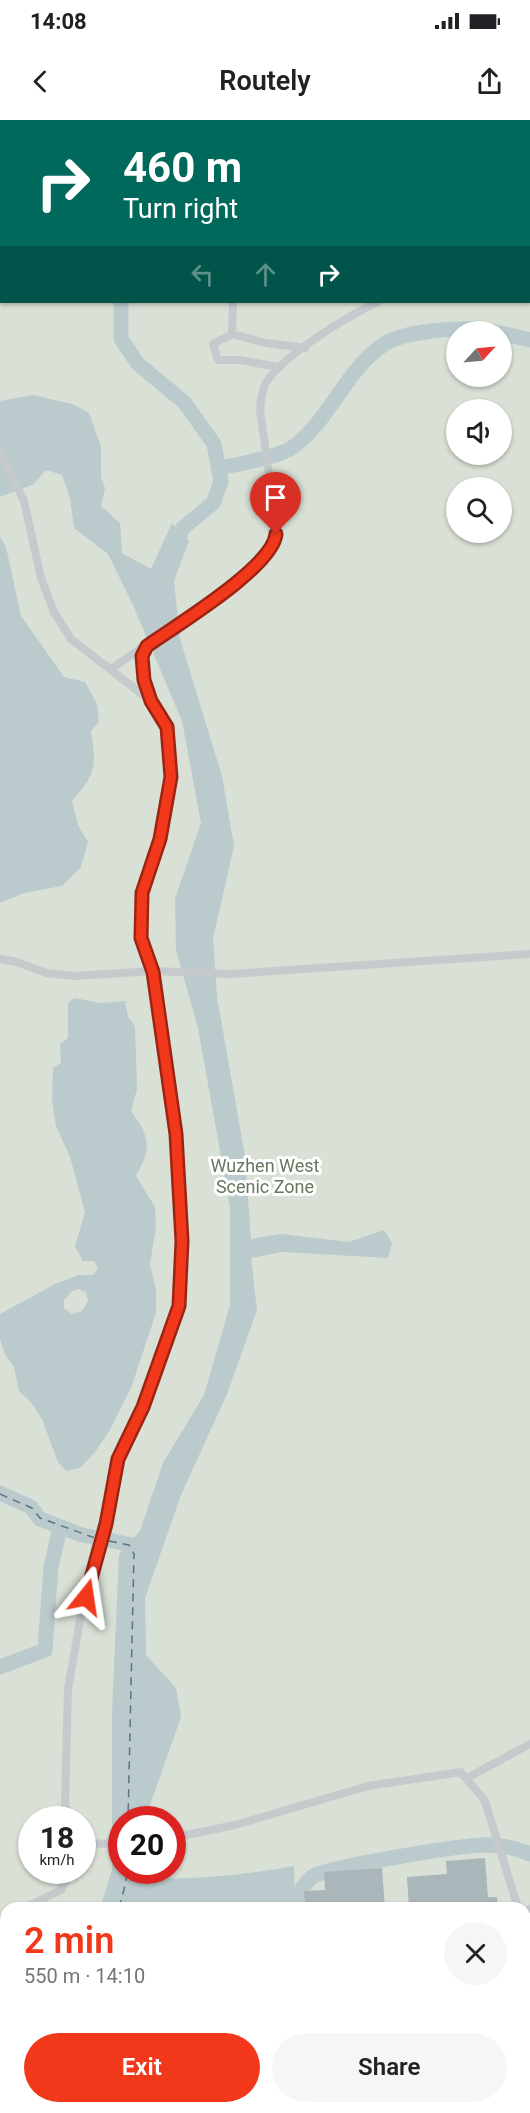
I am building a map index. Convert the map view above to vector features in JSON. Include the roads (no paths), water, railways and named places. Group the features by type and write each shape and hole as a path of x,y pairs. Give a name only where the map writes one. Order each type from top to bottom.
{"street":[{"path":"95,1561 106,1524"}],"lane":[{"path":"232,303 232,334"},
{"path":"111,669 245,576 271,550 275,539 276,523 262,425 261,395 279,367 376,303"},
{"path":"279,367 239,360 218,360 213,344 232,334 266,343 305,348"},
{"path":"0,452 24,501 41,578 54,612 71,639 151,701"},
{"path":"106,1524 118,1459 143,1407 179,1306 182,1241 176,1134 153,972 141,938 142,893 160,839 171,777 167,727 151,701 142,665 142,656 147,646"},
{"path":"0,958 46,973 75,976 153,972 229,974 530,954"},
{"path":"65,1806 68,1689 81,1615 95,1561"},
{"path":"467,1778 530,1744"},
{"path":"186,1835 235,1825 368,1786 461,1772 485,1801 494,1823 516,1902"},
{"path":"36,1902 61,1890 64,1884"}],"waterway":[{"path":"121,303 121,339 138,364 184,402 214,444 221,482 213,503 183,528 174,550"},
{"path":"218,468 246,463 287,451 306,436 358,368 383,345 406,335 446,330"},
{"path":"512,336 530,340"},
{"path":"0,1493 31,1507 40,1519 82,1535 138,1546"},
{"path":"0,1667 45,1650 51,1567 60,1527"},
{"path":"295,1902 300,1891 312,1877 367,1862 485,1845 508,1847 530,1854"}],"park label":[{"name":"Wuzhen West Scenic Zone","path":"265,1176"}]}
